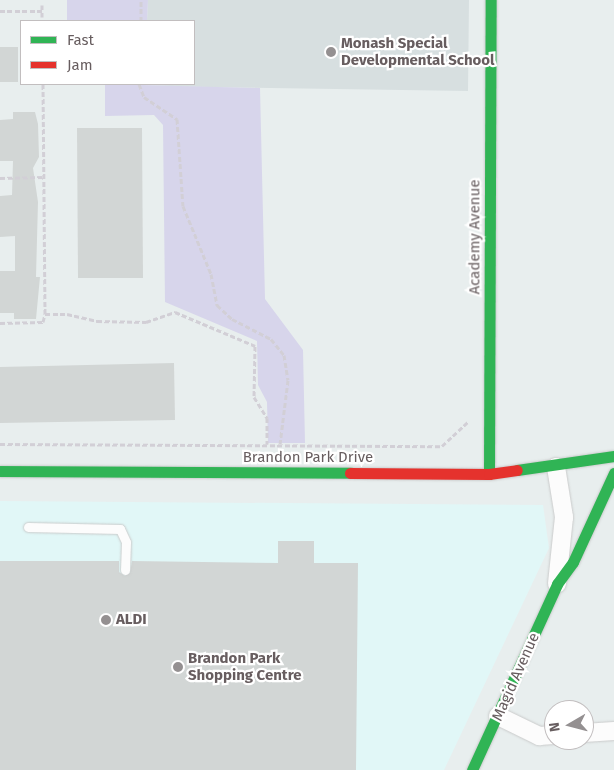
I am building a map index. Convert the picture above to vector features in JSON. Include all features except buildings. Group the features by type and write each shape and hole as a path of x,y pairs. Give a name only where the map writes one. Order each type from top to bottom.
{"street":[{"name":"Academy Avenue","path":"489,474 491,0"},
{"name":"Brandon Park Drive","path":"0,471 489,474 556,467 614,456"},
{"name":"Magid Avenue","path":"556,467 564,517 557,584"},
{"name":"Magid Avenue","path":"472,770 557,584 573,562 614,473"},
{"path":"498,716 544,734"},
{"path":"594,732 614,731"}],"lane":[{"path":"28,527 120,529 126,542 125,570"}],"path":[{"path":"141,0 141,20"},
{"path":"42,5 42,17"},
{"path":"0,11 42,11"},
{"path":"0,323 43,322 46,314 43,85"},
{"path":"139,85 144,97 177,119 183,206 210,274 217,305 232,319 271,339 284,355 288,380 280,444"},
{"path":"0,178 44,178"},
{"path":"46,314 146,322 175,312 255,346 254,397 267,418 267,444"},
{"path":"0,444 442,446 471,418"}],"shaded area":[{"path":"67,0 148,0 147,20 67,20"},
{"name":"Monash Special Developmental School","path":"148,0 469,0 468,91 147,86 195,85 195,20 147,20"},
{"path":"105,85 260,88 265,299 303,350 305,443 268,443 267,402 258,385 257,341 165,302 163,125 154,115 105,116"},
{"path":"0,501 543,505 549,548 444,770 0,770"}],"traffic: fast":[{"path":"489,474 491,0"},
{"path":"517,470 614,456"},
{"path":"0,471 350,473"},
{"path":"472,770 557,584 573,562 614,473"}],"traffic: jam":[{"path":"350,473 489,474 517,470"}],"place":[{"name":"Monash Special Developmental School","path":"331,52"},
{"name":"ALDI","path":"106,620"},
{"name":"Brandon Park Shopping Centre","path":"178,667"}]}
